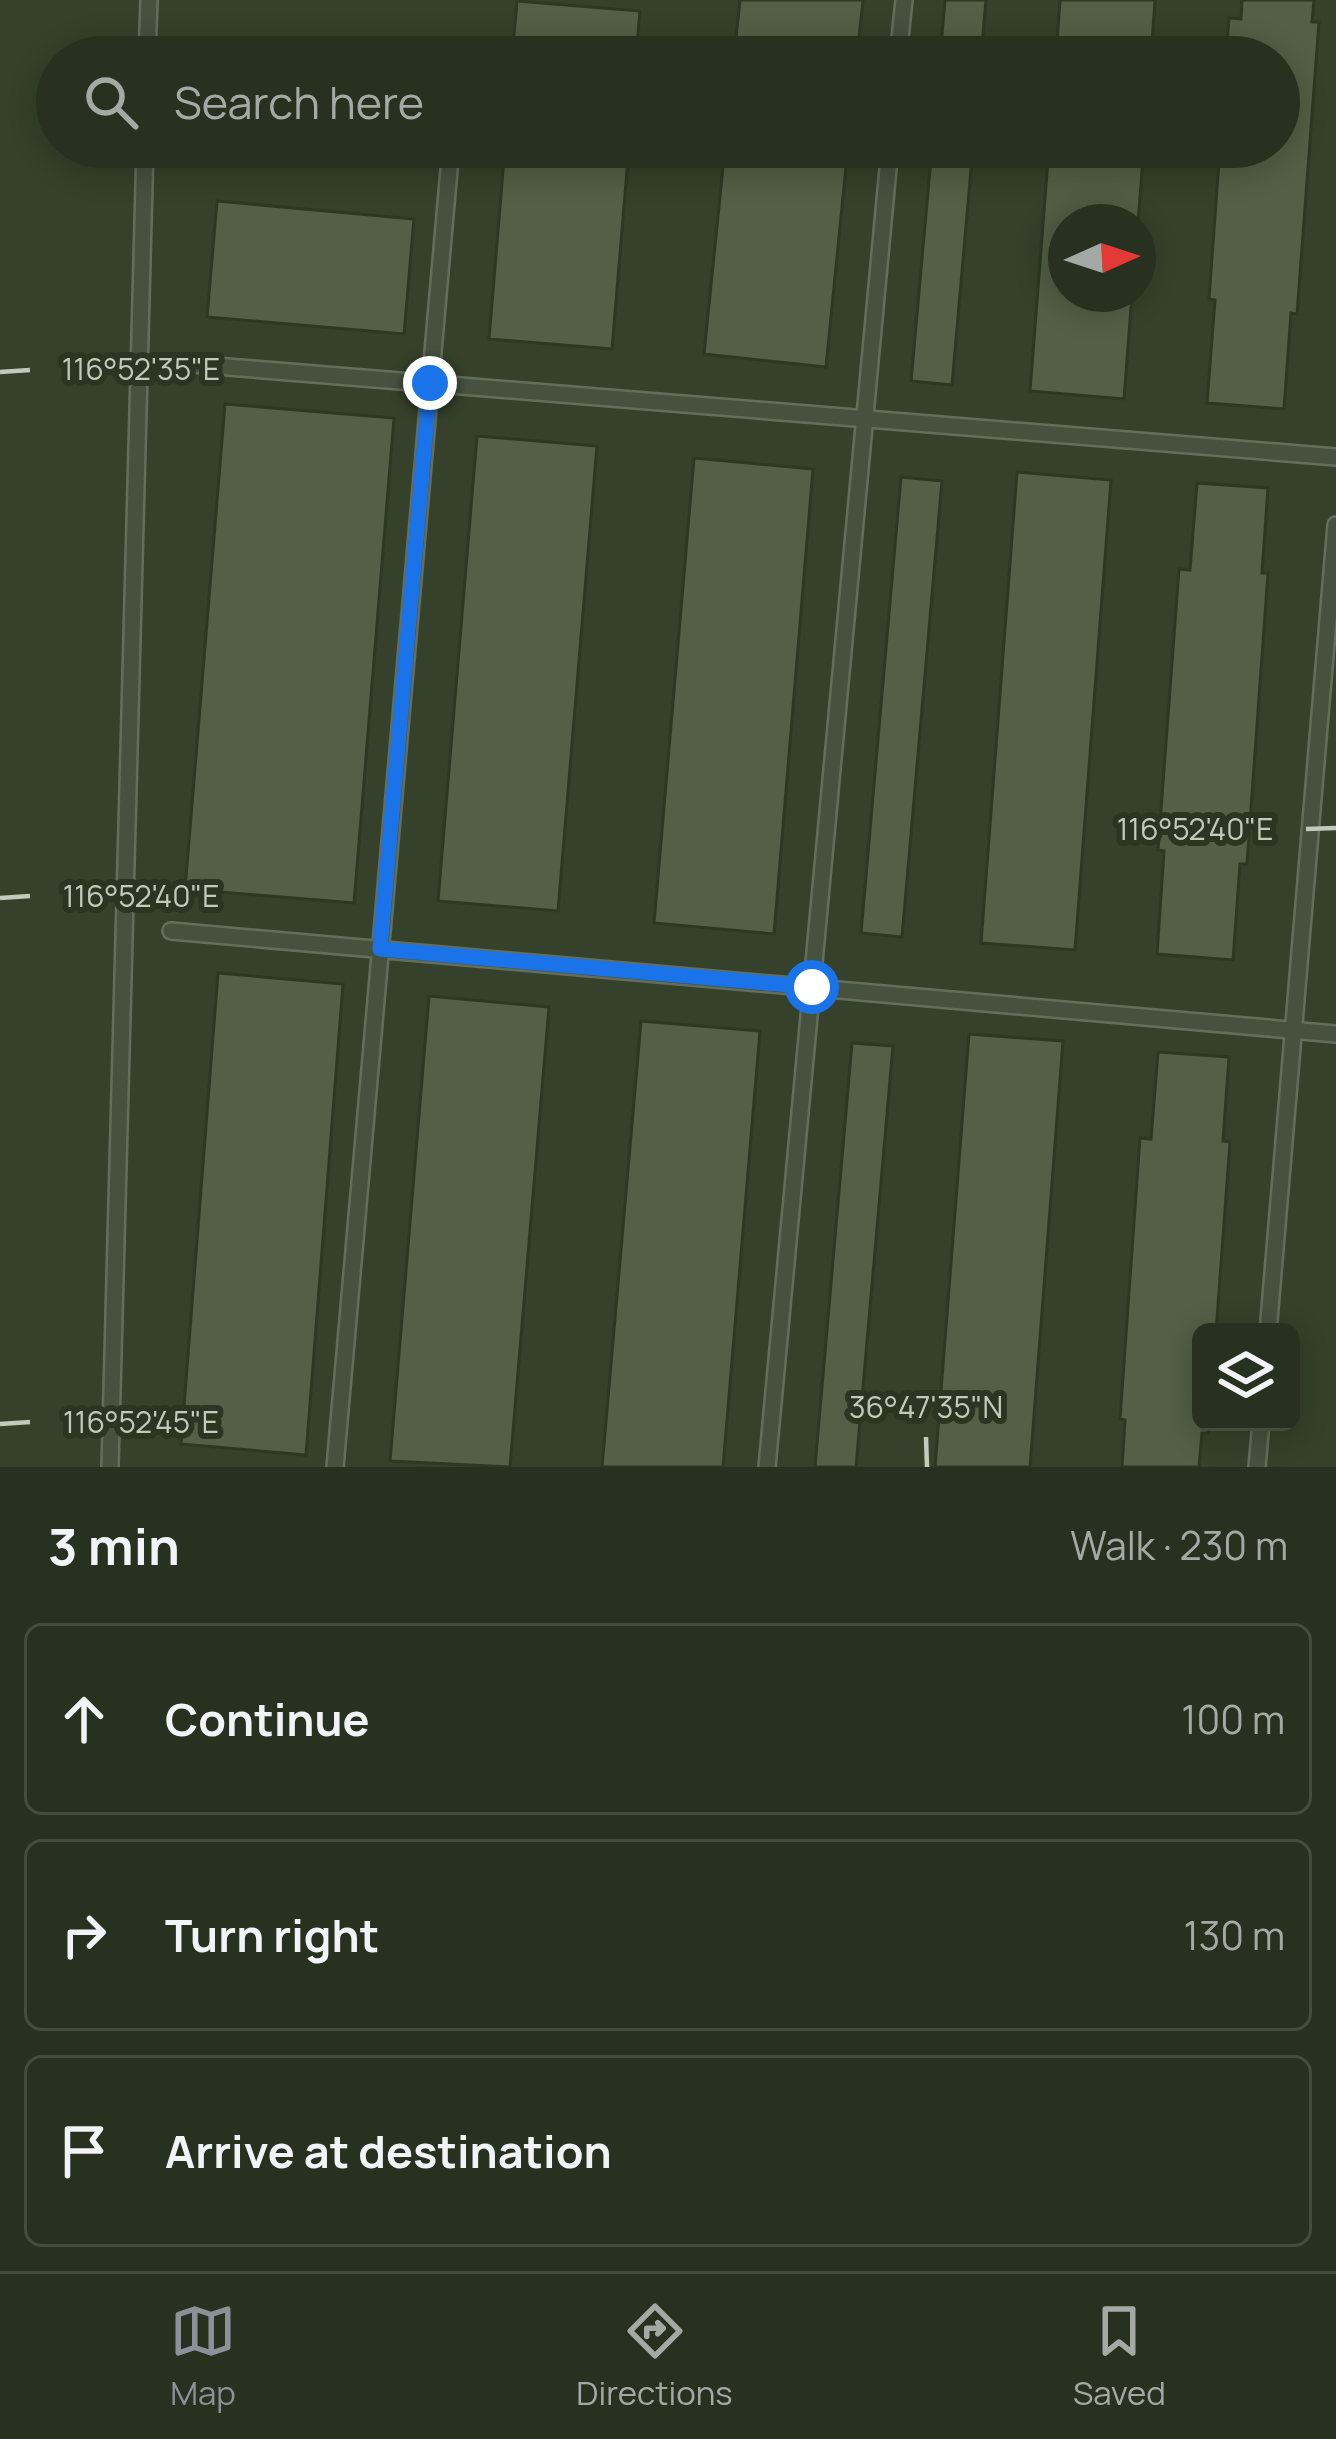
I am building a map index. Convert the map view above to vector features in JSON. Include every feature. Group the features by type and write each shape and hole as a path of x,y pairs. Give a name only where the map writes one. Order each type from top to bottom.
{"lane":[{"path":"148,36 149,0"},
{"path":"900,36 904,0"},
{"path":"110,1467 144,168"},
{"path":"335,1467 449,168"},
{"path":"767,1467 888,168"},
{"path":"191,364 1336,457"},
{"path":"1269,1323 1336,525"},
{"path":"171,931 1336,1034"},
{"path":"1257,1467 1260,1431"}],"building":[{"path":"740,0 863,0 859,36 736,36"},
{"path":"945,0 986,0 983,36 942,36"},
{"path":"1060,0 1155,0 1152,36 1057,36"},
{"path":"1242,0 1314,0 1312,22 1319,22 1297,314 1291,313 1284,409 1207,403 1218,168 1300,168 1300,36 1228,36 1229,18 1241,19"},
{"path":"517,1 640,11 638,36 514,36"},
{"path":"503,168 627,168 612,349 489,339"},
{"path":"723,168 846,168 826,367 704,354"},
{"path":"930,168 971,168 952,385 911,381"},
{"path":"1047,168 1142,168 1139,204 1048,204 1048,312 1131,312 1124,399 1030,391"},
{"path":"217,201 414,219 404,334 207,317"},
{"path":"225,404 394,418 354,903 185,889"},
{"path":"477,436 597,446 558,911 438,901"},
{"path":"694,458 813,469 774,934 654,923"},
{"path":"1017,472 1111,480 1075,950 981,943"},
{"path":"901,477 942,481 902,937 861,933"},
{"path":"1197,483 1268,488 1262,573 1268,573 1247,864 1240,864 1233,960 1157,954 1164,851 1158,850 1179,569 1190,570"},
{"path":"218,973 343,984 306,1455 181,1444"},
{"path":"429,996 549,1007 510,1467 390,1461"},
{"path":"641,1021 760,1031 723,1467 602,1467"},
{"path":"969,1034 1063,1041 1030,1467 935,1467"},
{"path":"852,1043 893,1046 856,1467 815,1467"},
{"path":"1158,1052 1229,1057 1223,1141 1230,1142 1217,1323 1192,1323 1192,1431 1208,1431 1202,1433 1199,1467 1122,1467 1125,1420 1120,1419 1140,1138 1151,1139"}],"route":[{"path":"430,383 380,949 812,987"}]}
